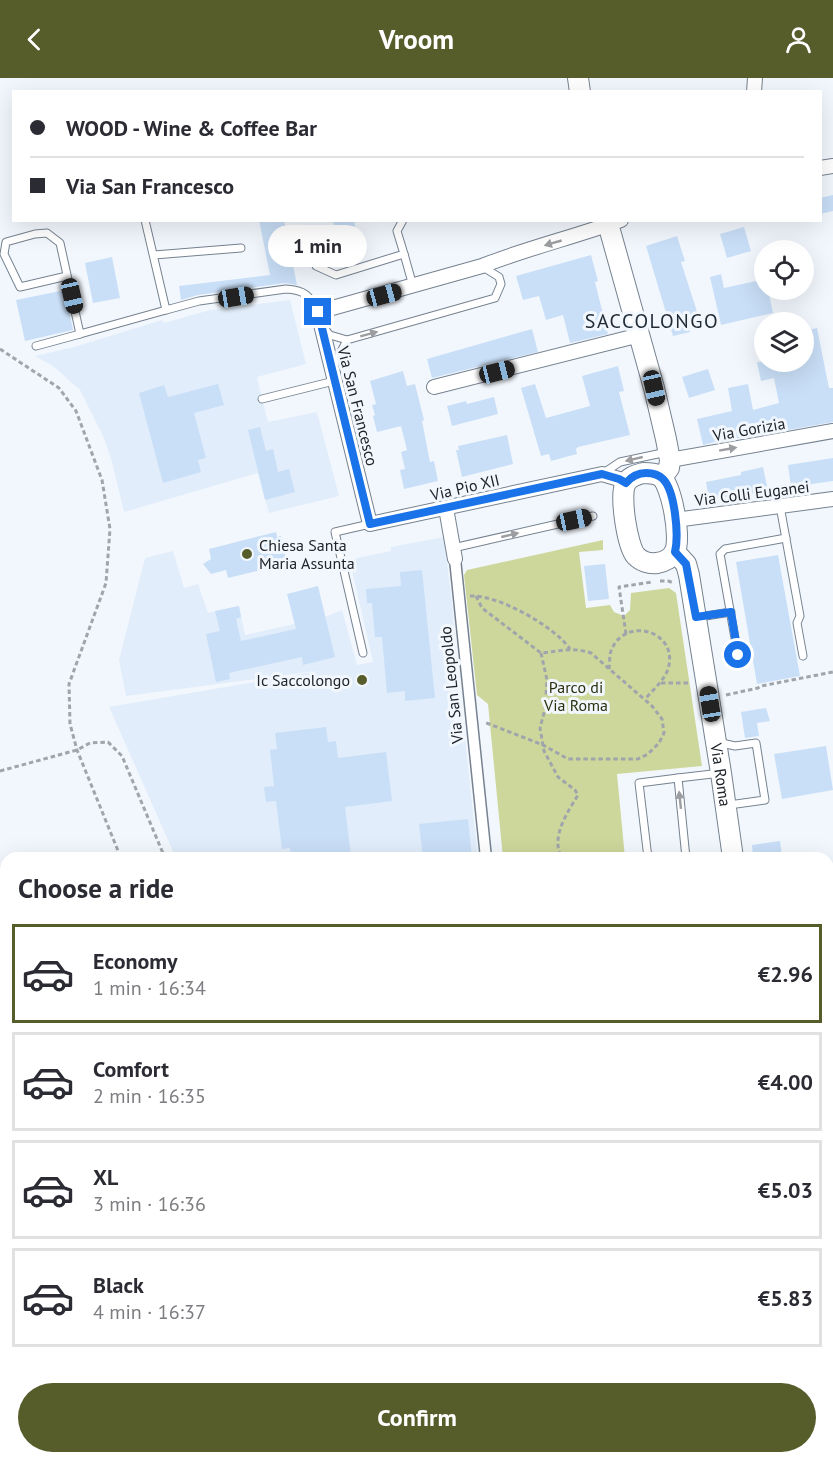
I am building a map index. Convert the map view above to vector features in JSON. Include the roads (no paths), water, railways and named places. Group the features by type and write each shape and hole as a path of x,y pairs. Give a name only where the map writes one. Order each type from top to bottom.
{"main road":[{"path":"612,222 640,335 667,463 670,494 680,519 675,552 670,558 657,563 642,561 636,556 629,543 623,500 626,483 630,478 643,473 655,473 667,463"},
{"name":"Via Roma","path":"675,552 686,564 722,773 732,852"}],"street":[{"path":"318,312 482,266 612,222"},
{"name":"Via San Francesco","path":"318,312 370,524"},
{"path":"434,387 640,335"},
{"name":"Via Gorizia","path":"667,463 833,431"},
{"path":"602,474 626,483"},
{"name":"Via Pio XII","path":"370,524 602,474"},
{"name":"Via Colli Euganei","path":"680,519 833,499"},
{"name":"Via San Leopoldo","path":"446,508 459,597 485,852"}],"lane":[{"path":"146,222 166,310"},
{"path":"402,222 397,231 413,286"},
{"path":"310,231 316,266 336,274 404,254"},
{"path":"67,276 20,287 4,254 6,242 47,232 60,243 80,334"},
{"path":"154,255 241,248"},
{"path":"321,327 330,335 346,340 495,298 501,284 499,277 482,266"},
{"path":"36,346 199,301 285,289 300,290 307,294 318,312"},
{"path":"262,399 333,376 338,354 346,340"},
{"name":"Via Pio XII","path":"602,474 620,462 667,463"},
{"path":"780,506 800,616 797,623 803,656"},
{"path":"454,554 594,516"},
{"name":"Via Pio XII","path":"363,653 335,532 370,524"},
{"path":"738,655 720,554 725,549 786,538"},
{"path":"696,617 731,612"},
{"path":"717,742 735,746 756,743 765,800 726,806"},
{"path":"647,852 639,783 722,773"},
{"path":"678,778 685,852"}],"place":[{"name":"Chiesa Santa Maria Assunta","path":"247,554"},
{"name":"Ic Saccolongo","path":"362,680"}],"district":[{"name":"SACCOLONGO","path":"652,321"}],"park label":[{"name":"Parco di Via Roma","path":"576,696"}]}
